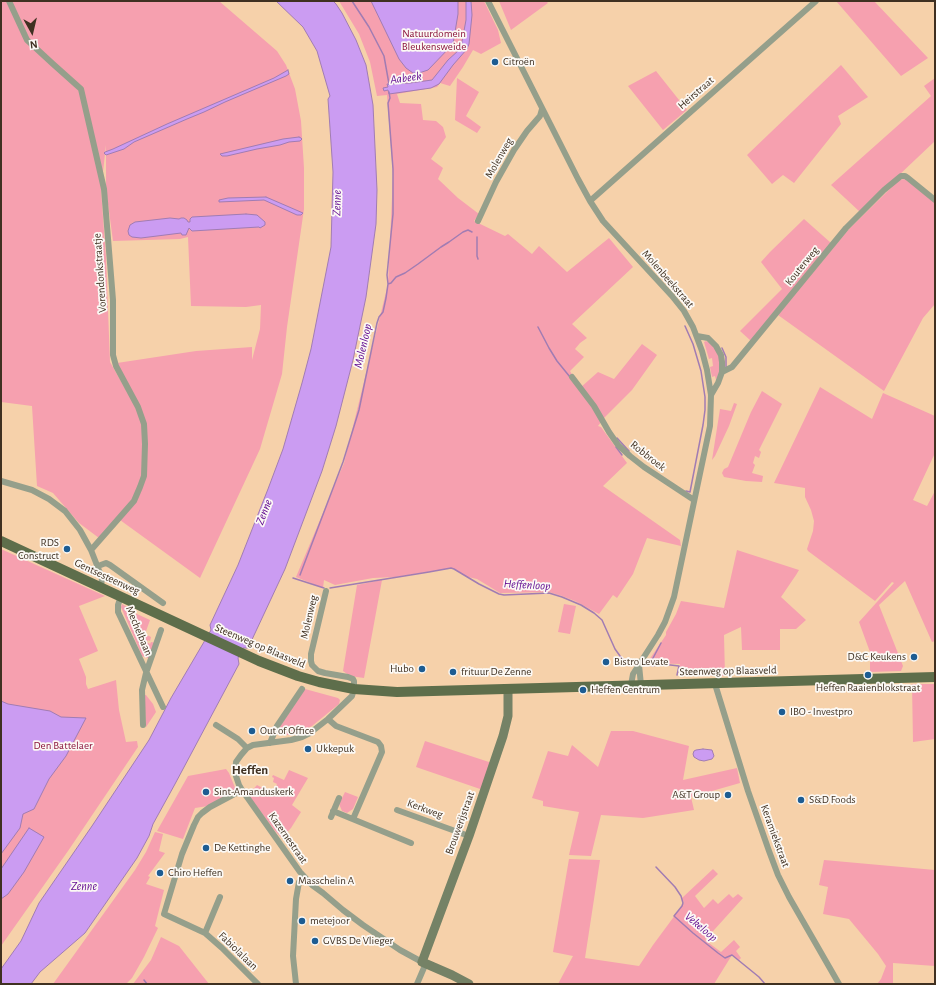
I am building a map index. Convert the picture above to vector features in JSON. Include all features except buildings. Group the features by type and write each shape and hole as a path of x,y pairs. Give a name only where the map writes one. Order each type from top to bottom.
{"main road":[{"name":"Gentsesteenweg","path":"1,541 203,635"},
{"name":"Steenweg op Blaasveld","path":"203,635 241,653 298,676 354,689 397,692 935,677"}],"street":[{"name":"Vorendonkstraatje","path":"8,1 27,40 81,89 104,189 113,300 113,355 116,366 138,407 144,424 144,476 140,487 134,501 92,550"},
{"name":"Molenbeekstraat","path":"488,1 590,201 603,221 684,311 697,336 704,357 711,395 710,426 674,598 665,622 658,635 633,674 631,680 636,685"},
{"name":"Heirstraat","path":"590,201 816,1"},
{"name":"Molenweg","path":"478,220 496,182 527,131 540,116 542,109"},
{"name":"Kouterweg","path":"722,372 732,367 846,228 884,190 901,176 908,178 935,200"},
{"path":"697,336 708,338 716,346 719,350 722,362 722,372 711,395"},
{"name":"Robbroek","path":"572,377 594,406 609,432 618,444 644,467 694,500"},
{"path":"1,481 32,490 49,499 65,511 80,530 92,550 102,578 101,587"},
{"path":"98,566 106,563 110,565 163,603"},
{"name":"Molenweg","path":"326,591 311,654 312,665 318,671 353,679 354,689"},
{"name":"Mechelbaan","path":"120,596 118,612 163,707"},
{"name":"Mechelbaan","path":"143,725 142,696 146,673 161,630"},
{"path":"636,685 638,665"},
{"name":"Keramiekstraat","path":"715,684 768,852 789,897 839,984"},
{"name":"Brouwerijstraat","path":"424,962 503,736 508,716 508,688"},
{"path":"270,743 277,726 302,689"},
{"path":"216,725 238,739 247,748 253,745 291,740 310,733 328,719 351,697 354,689"},
{"path":"328,719 336,726 378,742 381,746 382,752 353,819"},
{"name":"Kazernestraat","path":"247,748 236,762 235,773 239,785 304,878 363,925 400,950 424,962"},
{"name":"Fabiolalaan","path":"242,790 210,807 202,812 198,817 188,837 182,854 164,914 205,933 258,984"},
{"path":"339,798 332,814 353,819 411,843"},
{"name":"Kerkweg","path":"397,810 469,836"},
{"path":"296,984 292,956 296,899 299,882 304,878"},
{"name":"Fabiolalaan","path":"205,933 220,897"},
{"path":"416,984 424,962 469,984"}],"green space":[{"path":"1,1 219,1 277,51 286,65 295,89 301,121 304,168 304,209 287,327 282,374 260,449 200,578 120,520 99,538 79,523 53,493 37,486 32,406 1,402","holes":["106,145 106,189 113,241 180,239 188,237 191,306 246,307 261,305 260,329 252,360 252,347 196,351 117,363 135,406 110,362 106,258 101,190"]},
{"name":"Natuurdomein Bleukensweide","path":"339,1 484,1 498,30 501,43 481,54 473,50 450,86 440,83 437,87 397,94 400,103 421,104 423,120 436,121 443,127 446,137 431,159 443,168 438,179 458,198 479,214 474,221 505,236 508,234 532,254 539,246 567,272 609,238 633,267 572,324 587,338 575,349 584,357 570,371 580,388 598,372 614,379 642,344 657,355 632,390 598,426 601,427 627,463 603,486 680,540 681,546 647,538 633,574 617,598 613,595 599,614 575,601 549,592 500,593 477,579 468,577 453,568 395,577 373,578 335,585 324,580 323,588 296,577 344,463 388,284 393,176 387,95 377,96 370,62 359,34"},
{"path":"499,1 546,1 548,3 511,30"},
{"path":"836,1 874,1 928,58 901,76"},
{"path":"841,65 868,97 838,116 841,124 794,183 783,175 772,184 747,155"},
{"path":"656,71 687,110 663,130 628,86"},
{"path":"457,78 479,92 466,116 481,127 477,133 455,120"},
{"path":"935,78 935,141 860,212 831,185 931,96 924,86"},
{"path":"903,179 911,181 935,203 935,304 923,318 884,391 778,315 849,229 898,181"},
{"path":"804,219 831,243 751,341 740,331 782,289 761,262"},
{"path":"706,341 712,344 720,358 720,370 716,380 715,376 712,377 710,367 713,366 712,358 709,359 704,342"},
{"path":"820,387 872,419 883,393 935,416 935,453 913,500 927,506 935,491 935,641 932,642 905,581 879,605 903,666 901,671 870,672 870,652 859,622 894,583 892,582 875,601 808,551 807,549 813,531 814,521 805,497 805,488 774,483"},
{"path":"762,391 782,404 759,450 761,452 759,458 755,456 753,463 755,465 752,473 763,476 762,482 724,477 722,473 724,469 728,467 751,412"},
{"path":"734,403 737,404 729,426 712,460 720,409 731,411"},
{"name":"Den Battelaer","path":"1,549 105,596 79,606 98,651 79,659 86,677 88,689 116,680 119,710 126,742 137,741 138,747 68,851 1,946"},
{"path":"737,550 799,570 781,597 806,620 796,629 780,629 780,650 742,650 741,627 724,635 725,676 679,675 680,664 647,663 666,635 666,632 681,601 724,608"},
{"path":"382,580 364,678 350,676 343,671 357,585"},
{"path":"122,604 127,607 126,609 150,620 145,634 151,637 150,641 148,640 147,642 150,644 151,642 156,643 150,659 142,656 121,607"},
{"path":"564,604 576,606 570,634 558,632"},
{"path":"912,684 935,684 935,739 913,742"},
{"path":"305,689 338,698 340,700 339,704 312,726 302,731 291,735 284,735 284,732 282,731 280,733 279,728"},
{"path":"144,695 146,695 153,704 156,712 146,727"},
{"path":"611,731 633,731 689,746 683,780 737,768 740,783 691,797 694,810 643,818 601,815 591,856 569,855 579,812 543,806 543,801 532,798 548,751 568,756 572,745 598,767"},
{"path":"425,741 492,763 483,790 416,767"},
{"path":"226,769 236,790 208,806 195,808 183,839 157,831 188,776"},
{"path":"289,770 308,778 292,805 301,812 291,828 282,838 248,795 257,785 272,793 277,784 273,782 273,775 284,780"},
{"path":"345,792 358,797 353,809 347,813 342,811 339,804"},
{"path":"155,832 163,834 159,851 165,853 148,876 150,877 146,884 164,890 155,926 158,928 132,978 126,984 53,984 135,870 146,852"},
{"path":"569,859 600,860 585,958 639,966 684,903 682,898 713,869 718,874 695,896 704,908 713,899 718,904 729,894 733,898 738,894 743,898 705,940 721,952 734,940 740,947 736,951 741,958 739,960 732,955 714,984 558,984 573,956 553,952"},
{"path":"824,860 935,870 935,966 893,963 893,984 877,984 881,979 886,966 878,954 849,919 823,914 828,887 819,885"},
{"path":"161,937 179,946 209,984 133,984 151,960"}],"water":[{"name":"Zenne","path":"276,1 333,1 336,4 356,40 366,65 373,105 377,190 376,224 366,297 353,360 336,426 322,471 285,569 248,648 243,648 238,658 239,664 153,824 149,836 137,858 85,933 40,972 31,984 1,984 1,969 21,941 39,903 149,740 171,698 211,630 210,625 238,565 283,449 302,383 311,349 331,247 333,172 328,99 330,96 317,51 303,27"},
{"path":"371,1 458,1 458,14 453,44 428,70 413,73 406,68 399,59"},
{"path":"466,1 471,1 472,15 469,44 467,49 439,84 431,88 389,94 388,90 384,91 383,88 388,87 387,84 432,80 461,47 466,20"},
{"path":"288,70 289,74 286,76 134,142 124,149 106,155 104,153 274,78"},
{"path":"299,137 302,139 300,141 289,142 227,156 222,156 220,154 283,139"},
{"path":"266,197 303,213 301,215 297,215 264,200 219,202 219,200 228,198"},
{"path":"246,214 257,215 265,222 265,225 260,228 192,231 189,228 186,235 182,235 181,233 141,238 132,237 129,235 128,231 130,225 135,222 184,218 190,222 192,217"},
{"path":"1,701 8,704 50,711 61,717 86,718 66,756 49,779 34,809 23,814 20,828 1,854"},
{"path":"703,749 712,750 714,756 712,759 704,761 694,757 694,751"},
{"path":"29,828 44,837 24,872 8,894 1,899 1,869"}],"waterway":[{"name":"Aabeek","path":"352,1 369,27 384,56 389,84"},
{"name":"Aabeek","path":"419,73 421,79"},
{"name":"Molenloop","path":"300,575 343,462 359,410 377,323 383,312 386,298 393,214 393,169 388,103 390,98 389,92"},
{"path":"388,284 463,232 468,230 472,232"},
{"path":"477,237 478,259"},
{"path":"685,326 693,344 701,371 705,397 703,425 690,492 686,491"},
{"path":"538,327 557,361 570,377"},
{"path":"722,348 726,357 726,367"},
{"path":"617,438 629,451"},
{"path":"616,447 622,455"},
{"name":"Heffenloop","path":"330,588 451,568 499,594 549,593 581,605 602,620 615,649 627,663"},
{"name":"Heffenloop","path":"293,578 324,588"},
{"path":"661,643 652,660 652,666 662,664 679,666 677,675"},
{"name":"Vekeloop","path":"656,867 675,887 681,896 683,903 682,906 674,916 725,958 732,955 759,977 765,984"},
{"path":"144,980 147,984"}],"place":[{"name":"Citroën","path":"495,62"},
{"name":"RDS Construct","path":"67,549"},
{"name":"D&C Keukens","path":"914,657"},
{"name":"Bistro Levate","path":"606,662"},
{"name":"Hubo","path":"422,669"},
{"name":"frituur De Zenne","path":"453,672"},
{"name":"Heffen Raaienblokstraat","path":"868,675"},
{"name":"Heffen Centrum","path":"583,690"},
{"name":"IBO - Investpro","path":"782,712"},
{"name":"Out of Office","path":"252,731"},
{"name":"Ukkepuk","path":"308,749"},
{"name":"Sint-Amanduskerk","path":"206,792"},
{"name":"A&T Group","path":"728,795"},
{"name":"S&D Foods","path":"801,800"},
{"name":"De Kettinghe","path":"206,848"},
{"name":"Chiro Heffen","path":"160,873"},
{"name":"Masschelin A","path":"290,881"},
{"name":"metejoor","path":"302,921"},
{"name":"GVBS De Vlieger","path":"315,941"}],"district":[{"name":"Heffen","path":"250,770"}]}
